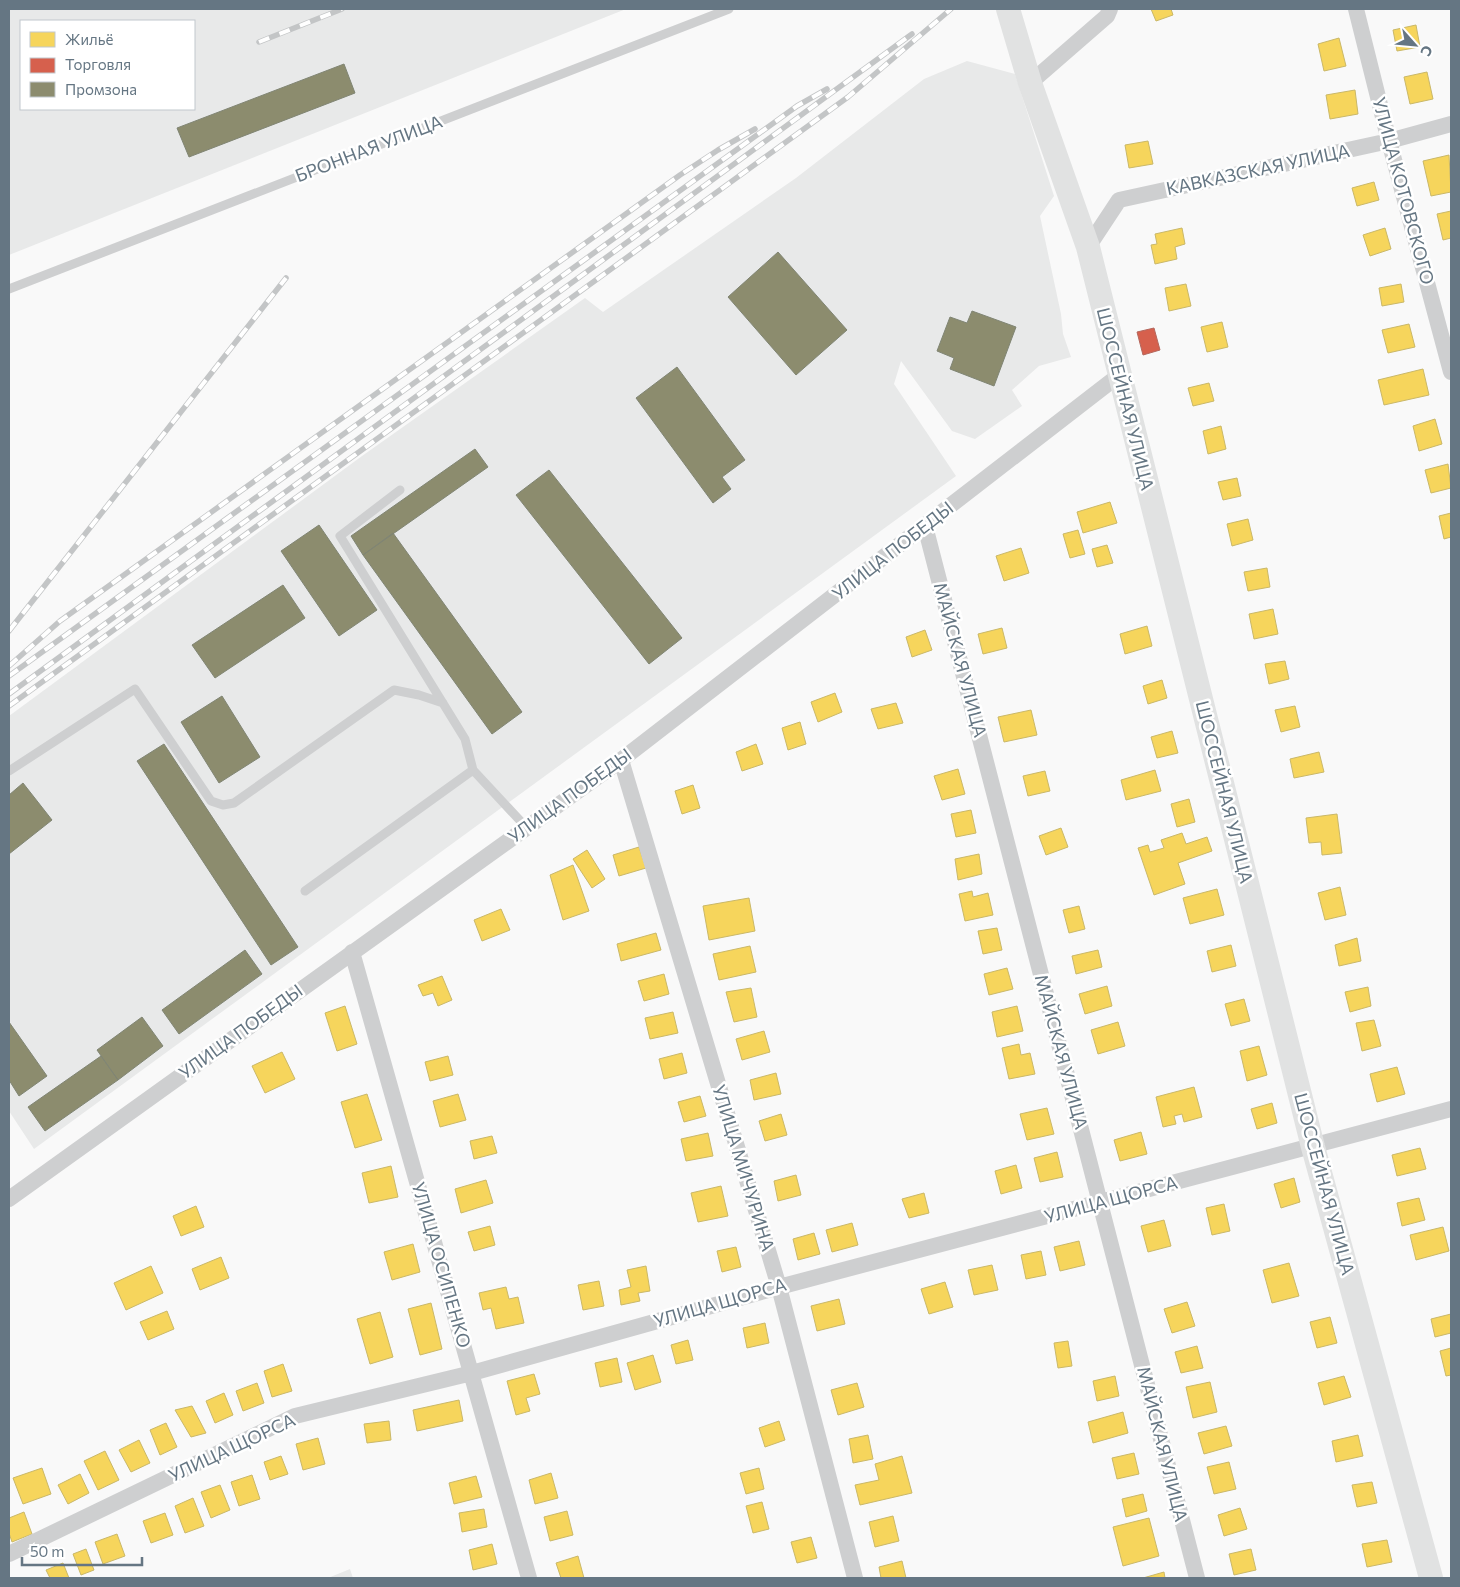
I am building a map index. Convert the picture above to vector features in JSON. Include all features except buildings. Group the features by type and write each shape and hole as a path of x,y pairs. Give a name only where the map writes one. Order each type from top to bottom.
{"main road":[{"name":"ШОССЕЙНАЯ УЛИЦА","path":"1008,9 1030,83 1088,247 1118,376 1313,1147 1431,1578"}],"street":[{"path":"1030,83 1107,16 1110,9"},
{"name":"УЛИЦА КОТОВСКОГО","path":"1356,9 1389,142 1451,372"},
{"name":"КАВКАЗСКАЯ УЛИЦА","path":"1088,247 1119,200 1389,142 1451,124"},
{"name":"УЛИЦА ПОБЕДЫ","path":"9,1199 621,760 1118,376"},
{"name":"МАЙСКАЯ УЛИЦА","path":"925,526 1197,1578"},
{"name":"УЛИЦА МИЧУРИНА","path":"621,760 779,1287 855,1578"},
{"name":"УЛИЦА ОСИПЕНКО","path":"352,952 529,1578"},
{"name":"УЛИЦА ЩОРСА","path":"9,1554 295,1416 472,1373 779,1287 1451,1109"}],"lane":[{"name":"БРОННАЯ УЛИЦА","path":"9,289 729,9"},
{"path":"400,490 340,536 465,739 473,770 526,827"},
{"path":"9,771 135,689 211,801 223,805 242,798 394,690 419,695 443,703"},
{"path":"305,891 473,770"}],"shaded area":[{"path":"9,9 626,9 9,255"},
{"path":"967,61 1015,74 1054,196 1040,216 1061,314 1063,334 1071,357 1039,366 1012,390 1022,406 975,439 952,431 901,361 894,384 956,476 34,1149 9,1111 9,716 362,456 585,298 603,312 796,178 924,79"},
{"path":"350,1569 353,1578 328,1578"}],"railway":[{"path":"259,42 342,9"},
{"path":"9,706 848,97 951,9"},
{"path":"9,694 912,34"},
{"path":"9,676 797,106 827,89"},
{"path":"9,666 60,621 680,175 755,129"},
{"path":"9,631 286,278"}]}
